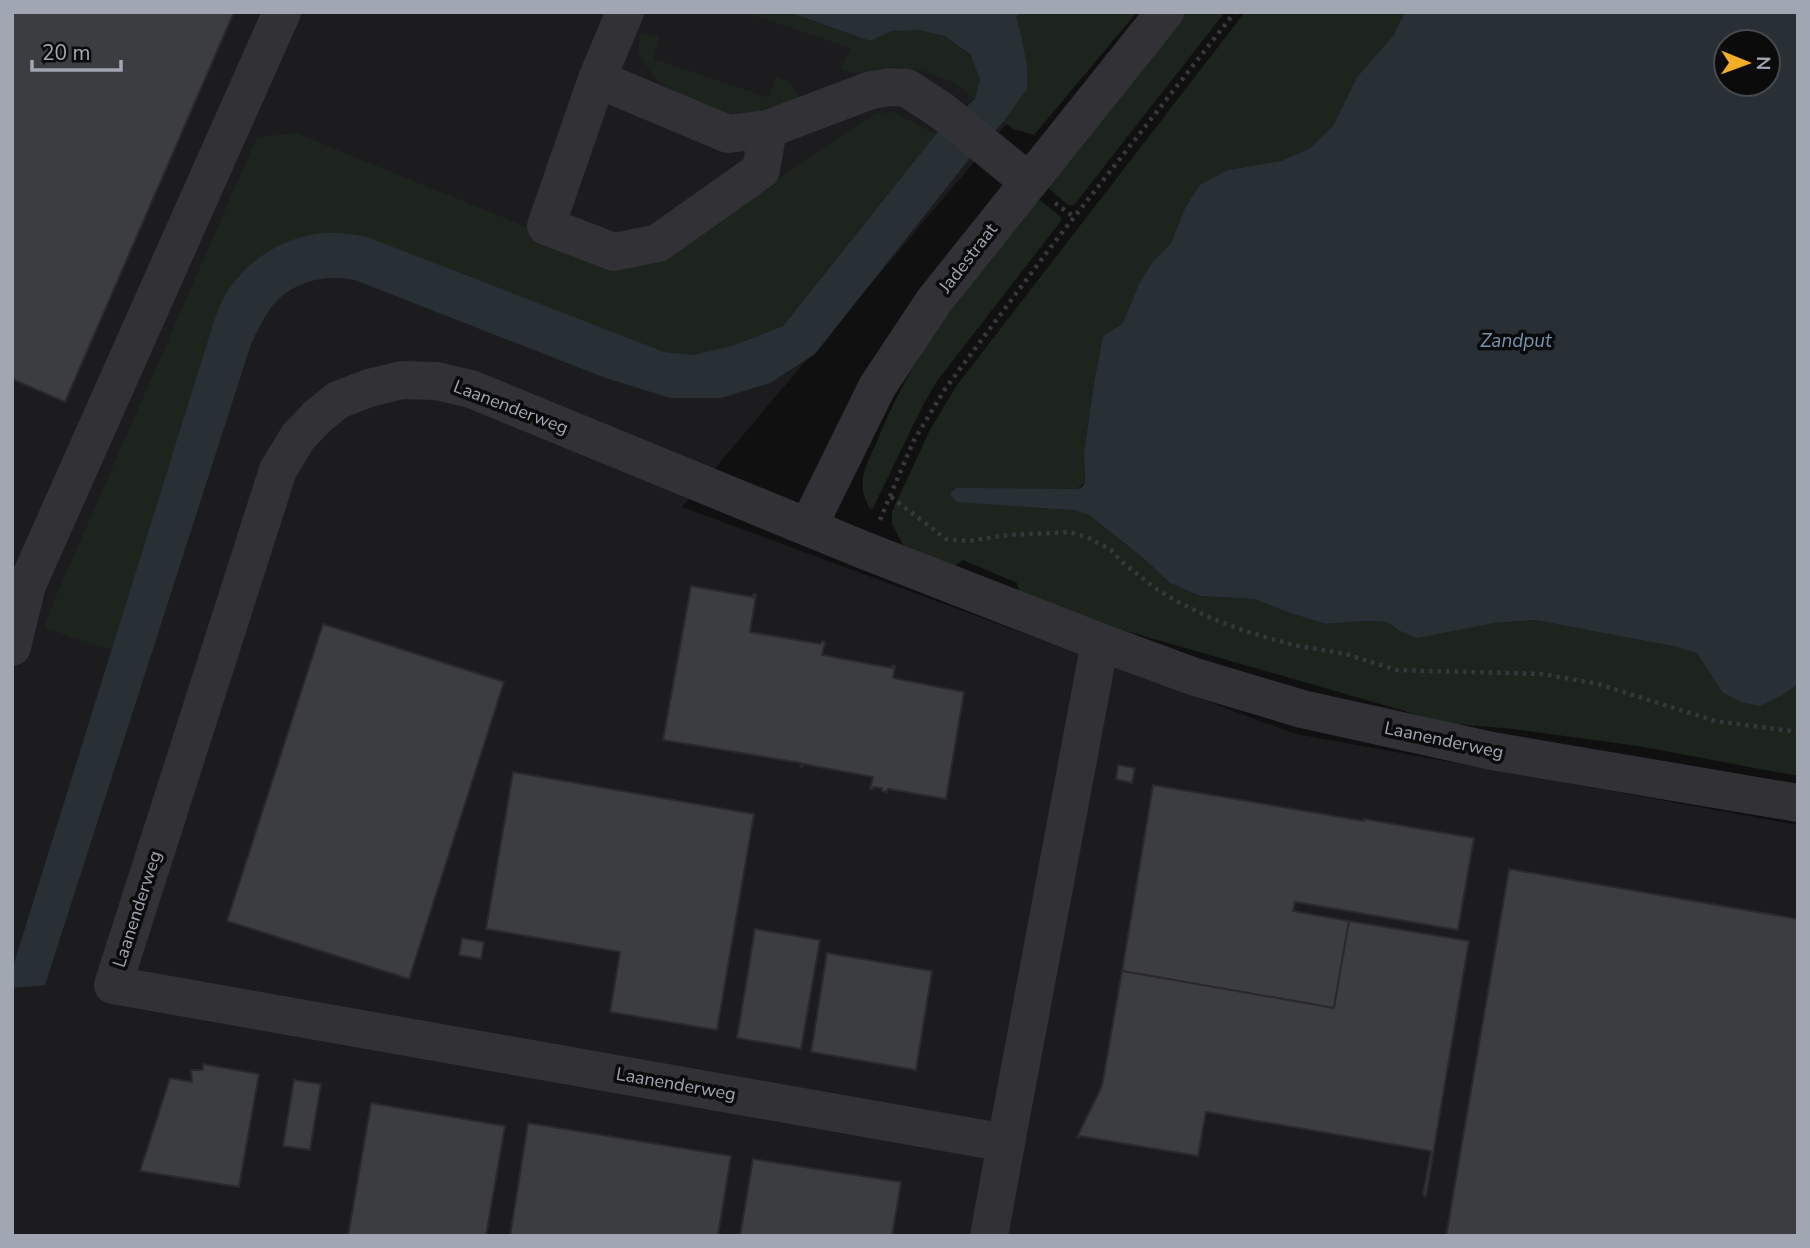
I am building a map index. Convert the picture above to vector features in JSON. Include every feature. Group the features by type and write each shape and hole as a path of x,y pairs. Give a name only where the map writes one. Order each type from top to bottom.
{"street":[{"path":"12,647 27,585 282,12"},
{"path":"625,12 597,79 545,226 614,252 658,243 761,170 768,129"},
{"name":"Jadestraat","path":"808,527 877,387 934,301 1165,12"},
{"path":"597,79 728,134 768,129 870,90 891,87 907,89 942,111 1029,181"},
{"name":"Laanenderweg","path":"1006,1143 113,985 278,470 298,438 317,416 338,400 369,388 402,380 436,381 471,389 866,551 1195,677 1315,712 1492,751 1798,803"},
{"path":"989,1236 1100,642"}],"path":[{"path":"866,551 913,442 945,389 1050,248 1235,12"},
{"path":"891,497 946,539 968,541 1007,535 1070,532 1087,537 1111,550 1155,588 1178,602 1245,631 1293,645 1346,654 1396,670 1544,674 1598,684 1715,721 1798,732"}],"shaded area":[{"path":"12,12 1101,12 682,507 1296,734 1798,825 1798,1236 12,1236"},
{"path":"744,12 789,12 870,41 887,33 918,29 945,36 957,43 975,64 979,80 975,99 954,83 923,71 891,67 854,74 841,68 850,48"},
{"path":"1022,12 1137,12 1034,135 1013,129 1004,122 1027,89 1021,35 1016,17"},
{"path":"1185,12 1225,12 1074,205 1068,205 1046,186"},
{"path":"1245,12 1405,12 1393,36 1357,77 1333,126 1310,148 1281,161 1228,170 1185,208 1171,243 1151,264 1140,282 1122,324 1103,336 1084,452 1085,483 1077,489 1073,510 1089,515 1170,583 1200,596 1254,599 1325,624 1387,622 1398,630 1535,620 1698,653 1722,692 1798,684 1798,776 1638,746 1446,723 1095,622 1020,595 1017,583 963,560 953,567 903,545 892,524 892,511 931,428 957,385"},
{"path":"640,32 659,37 654,59 769,98 776,76 792,85 801,102 738,116 693,104 656,80 638,53"},
{"path":"893,112 936,134 782,326 735,345 692,355 664,352 346,233 304,236 213,324 112,650 44,628 257,137 296,133 615,263 668,253 876,113"},
{"path":"1036,197 1061,217 1061,221 937,381 873,508 870,509 863,490 864,473 910,373 949,312"}],"water":[{"path":"789,12 1022,12 1016,17 1027,66 1027,89 815,354 770,383 721,398 670,398 603,377 355,280 319,279 287,292 264,317 251,344 45,985 12,988 12,970 213,324 231,286 253,263 279,246 308,235 340,233 367,237 664,352 692,355 735,345 783,326 936,134 975,99 980,79 970,54 945,36 919,30 892,31 870,41"},
{"name":"Zandput","path":"1405,12 1798,12 1798,684 1760,706 1741,702 1722,692 1697,653 1535,620 1494,623 1417,638 1387,622 1325,624 1254,599 1200,596 1170,583 1089,515 1073,510 957,502 951,496 956,488 1082,487 1085,483 1084,452 1103,336 1122,324 1140,282 1151,264 1171,243 1185,208 1200,185 1228,170 1281,161 1310,148 1333,126 1357,77 1393,36"}],"building":[{"path":"12,12 234,12 65,402 12,379"},
{"path":"691,586 753,597 756,595 750,632 821,644 822,641 825,642 822,655 892,668 893,665 893,678 964,692 946,799 888,789 887,792 882,791 882,788 870,789 873,777 803,764 802,767 801,763 663,740"},
{"path":"323,624 504,682 409,979 227,921"},
{"path":"1118,765 1135,768 1132,783 1116,779"},
{"path":"513,772 754,814 717,1030 610,1012 620,952 486,929"},
{"path":"1153,785 1474,838 1458,930 1295,902 1293,911 1349,921 1334,1008 1122,971"},
{"path":"1509,869 1798,919 1798,1236 1446,1236"},
{"path":"1349,921 1469,941 1426,1196 1423,1195 1431,1151 1206,1112 1198,1156 1077,1137 1102,1086 1122,971 1334,1008"},
{"path":"755,929 820,940 801,1049 737,1038"},
{"path":"462,938 484,942 481,959 459,955"},
{"path":"827,953 932,971 916,1070 811,1052"},
{"path":"203,1064 259,1074 239,1187 140,1171 170,1078 192,1082 191,1070 203,1070"},
{"path":"294,1080 321,1084 310,1150 283,1146"},
{"path":"371,1103 505,1126 486,1236 348,1236"},
{"path":"528,1123 731,1156 718,1236 510,1236"},
{"path":"753,1159 901,1182 892,1236 740,1236"}]}
